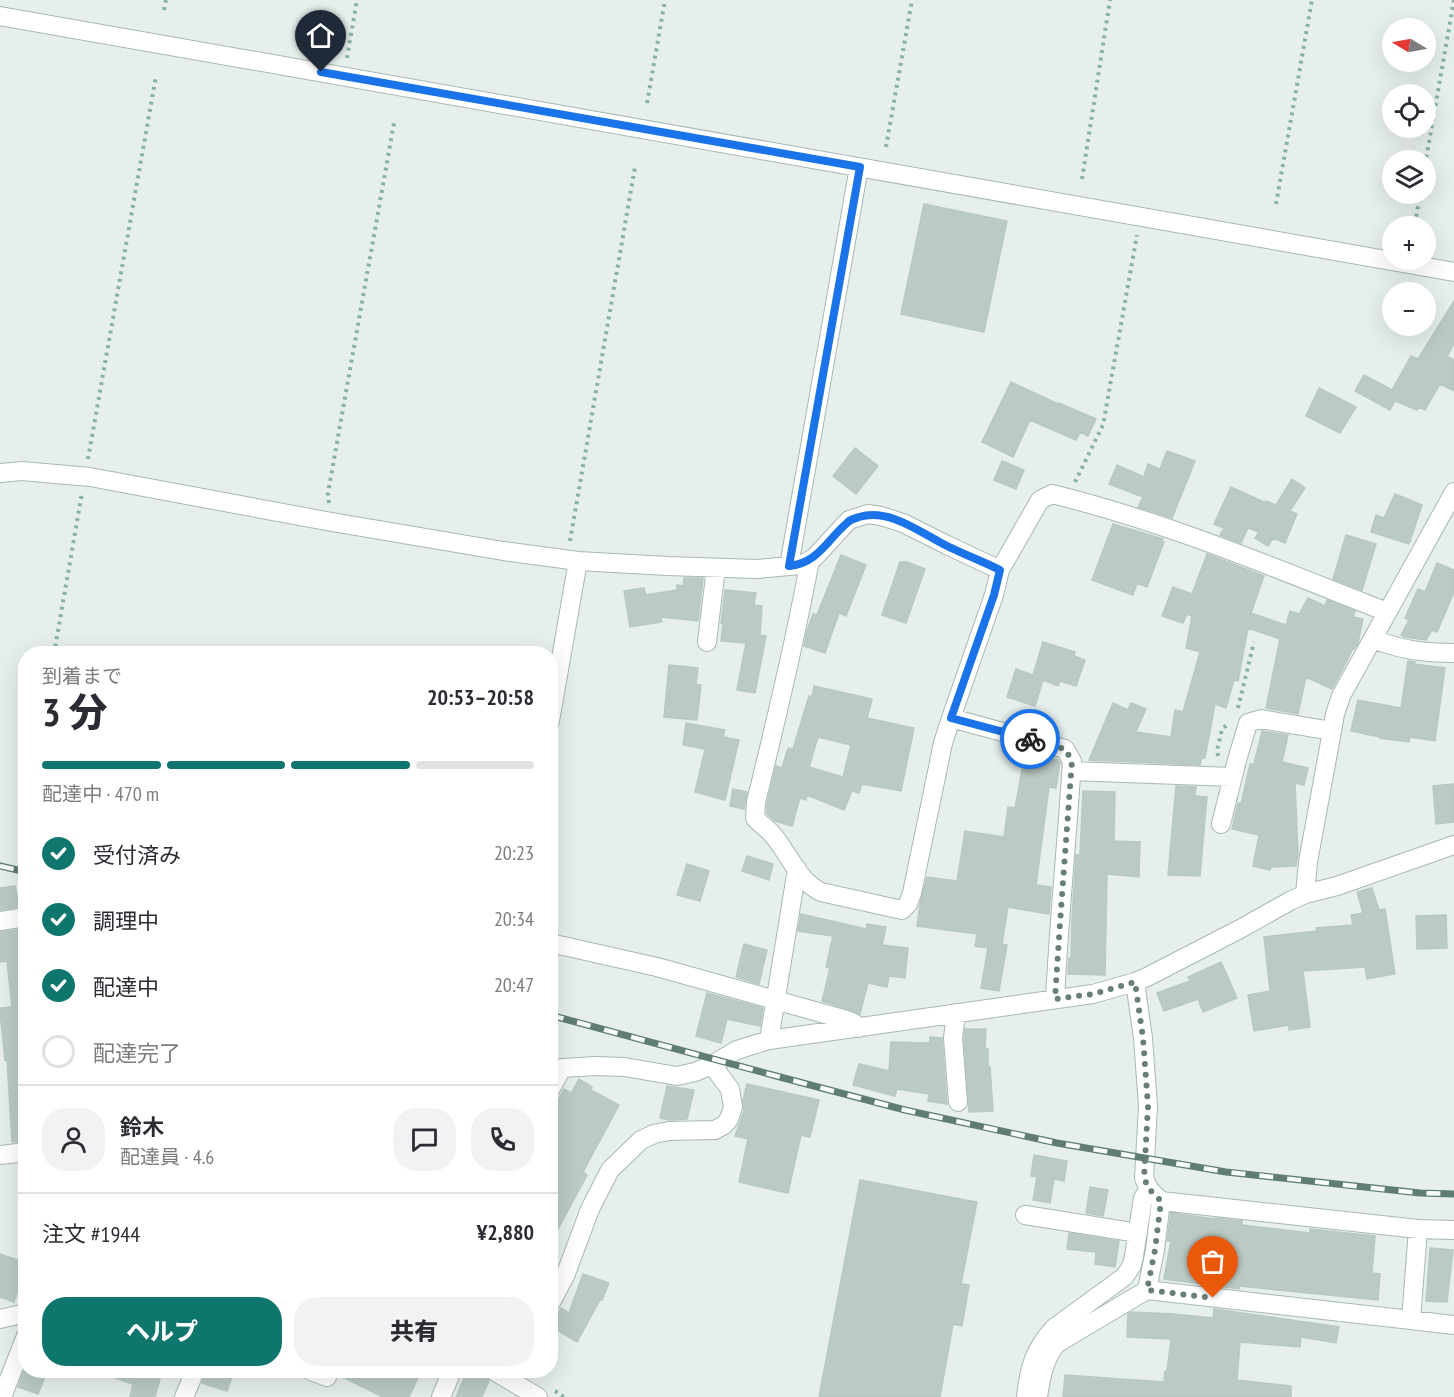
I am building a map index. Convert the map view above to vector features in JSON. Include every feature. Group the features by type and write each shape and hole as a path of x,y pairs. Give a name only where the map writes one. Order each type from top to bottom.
{"street":[{"path":"0,16 1454,272"},
{"path":"789,566 860,167"},
{"path":"0,473 22,471 84,477 492,550 572,560 716,568 757,569 801,565 814,558 849,520 868,514 903,523 1000,570"},
{"path":"1305,894 1308,862 1335,714 1341,696 1454,492"},
{"path":"810,560 786,680 754,810 755,818 773,835 803,879 812,887 821,892 902,910 908,904 912,893 943,744 994,595 1000,570 1040,500 1052,494 1090,502 1178,532 1387,612"},
{"path":"558,662 572,560"},
{"path":"707,642 716,568"},
{"path":"1373,639 1404,649 1454,653"},
{"path":"951,718 1065,749 1072,761 1055,999"},
{"path":"1221,824 1248,723 1261,719 1332,731"},
{"path":"1072,771 1233,777"},
{"path":"558,1070 597,1066 624,1067 677,1076 695,1072 737,1050 769,1040 1093,994 1135,982 1157,972 1305,894 1337,886 1454,845"},
{"path":"769,1040 797,869"},
{"path":"0,921 18,918"},
{"path":"558,945 657,967 776,999 850,1021 858,1028"},
{"path":"1135,982 1147,1076 1148,1106 1144,1178 1155,1195 1155,1250 1147,1290"},
{"path":"956,1013 953,1038 958,1102"},
{"path":"558,1289 590,1209 610,1170 641,1140 654,1134 669,1131 715,1130 729,1119 733,1107 730,1089 712,1065"},
{"path":"0,1155 18,1153"},
{"path":"1026,1397 1030,1367 1040,1345 1054,1328 1124,1277 1132,1265 1143,1198 1155,1195 1418,1228 1454,1230"},
{"path":"1025,1215 1138,1233"},
{"path":"1411,1320 1418,1228"},
{"path":"1038,1397 1045,1362 1056,1344 1147,1290 1454,1326"},
{"path":"0,1319 18,1315"},
{"path":"3,1397 18,1357"},
{"path":"184,1397 192,1378"},
{"path":"441,1397 449,1378"},
{"path":"510,1378 538,1397"}],"path":[{"path":"164,10 166,0"},
{"path":"344,76 357,0"},
{"path":"647,103 665,0"},
{"path":"886,147 912,0"},
{"path":"1082,179 1110,0"},
{"path":"1276,204 1312,0"},
{"path":"1428,150 1454,0"},
{"path":"55,646 156,75"},
{"path":"330,522 328,493 394,123"},
{"path":"572,560 634,167"},
{"path":"1068,497 1103,425 1140,216"},
{"path":"1248,723 1237,710 1254,642"}],"building":[{"path":"924,204 1007,221 984,332 901,314"},
{"path":"1454,301 1454,344 1447,356 1454,360 1454,391 1440,384 1425,410 1419,407 1417,410 1395,401 1390,410 1355,391 1364,375 1392,390 1411,356 1418,359 1432,336 1436,336 1436,330"},
{"path":"1011,382 1096,419 1088,436 1080,432 1076,440 1030,420 1013,457 982,442"},
{"path":"1319,388 1356,407 1340,433 1306,416"},
{"path":"855,448 878,466 856,494 833,476"},
{"path":"1167,451 1195,461 1172,518 1138,507 1143,497 1109,484 1117,465 1144,477 1148,464 1160,469"},
{"path":"1002,461 1024,470 1016,489 994,480"},
{"path":"1292,479 1305,488 1290,511 1297,514 1285,543 1273,538 1268,546 1255,538 1259,532 1248,528 1241,543 1220,535 1224,528 1214,524 1231,487 1266,503 1266,501 1276,505"},
{"path":"1395,494 1422,505 1409,544 1371,532 1376,515 1384,518"},
{"path":"1113,524 1163,539 1161,542 1164,542 1147,587 1137,583 1133,595 1092,580"},
{"path":"1346,535 1376,544 1362,590 1333,579"},
{"path":"1207,554 1264,576 1251,613 1286,625 1290,611 1299,614 1308,598 1325,606 1327,600 1355,611 1353,617 1363,619 1358,643 1353,648 1332,689 1306,677 1298,714 1266,708 1280,639 1248,628 1238,681 1234,680 1226,708 1215,704 1205,758 1202,758 1200,765 1089,760 1113,703 1128,710 1131,703 1146,709 1136,732 1171,737 1175,710 1183,712 1200,652 1186,648 1192,616 1187,614 1183,623 1162,616 1173,587 1192,594"},
{"path":"841,555 866,565 846,616 839,613 825,653 804,646 813,614 817,615"},
{"path":"900,562 907,562 925,569 906,623 882,615"},
{"path":"1437,563 1454,570 1454,592 1437,632 1432,630 1426,640 1404,637 1401,635 1409,620 1405,618 1418,589 1425,592"},
{"path":"684,578 703,578 698,621 661,617 662,622 630,627 624,591 644,588 646,595 677,590 677,585 683,586"},
{"path":"725,590 756,593 754,605 762,606 760,635 766,636 755,693 737,690 746,643 721,641"},
{"path":"1043,642 1075,652 1074,656 1085,660 1076,686 1060,681 1058,686 1043,680 1035,706 1007,697 1016,669 1033,675"},
{"path":"1408,661 1415,662 1414,664 1445,668 1435,741 1410,737 1409,742 1351,731 1358,700 1401,708"},
{"path":"669,665 698,668 696,684 701,685 697,720 664,717"},
{"path":"814,686 872,699 867,718 914,728 901,791 862,784 859,793 852,791 844,810 807,795 806,800 800,798 792,826 775,821 767,814 767,804 776,766 782,768 788,748 793,749 809,696 812,697","holes":["818,737 851,745 843,777 809,767"]},
{"path":"686,723 725,730 723,737 739,740 725,800 695,792 705,749 683,745"},
{"path":"1262,731 1288,735 1282,762 1308,768 1304,785 1295,783 1298,853 1296,866 1271,867 1270,870 1253,866 1259,835 1232,829 1238,803 1241,804 1250,764 1254,764"},
{"path":"1025,754 1058,760 1060,763 1056,788 1049,787 1036,885 1051,887 1049,914 1008,907 1002,944 1007,945 999,991 981,988 988,948 975,946 977,934 917,926 927,877 957,881 965,831 1004,837 1008,807 1015,808"},
{"path":"1454,784 1454,822 1436,824 1433,786"},
{"path":"1176,786 1196,787 1195,796 1207,797 1200,876 1168,875"},
{"path":"733,789 747,792 744,809 730,806"},
{"path":"1083,791 1115,792 1114,841 1140,842 1139,877 1107,874 1105,975 1068,974 1069,958 1071,958 1076,855 1080,855"},
{"path":"747,856 773,864 769,880 742,871"},
{"path":"687,864 709,871 700,901 677,895"},
{"path":"15,886 18,907 0,910 0,888"},
{"path":"1372,888 1379,910 1385,909 1395,974 1367,979 1365,967 1303,971 1310,1027 1289,1030 1289,1025 1254,1031 1248,995 1270,991 1264,937 1317,931 1316,928 1353,925 1351,915 1363,913 1357,892"},
{"path":"801,914 866,929 867,924 886,927 882,945 908,948 905,978 889,976 887,987 868,983 860,1014 822,1001 830,968 826,967 833,936 798,931"},
{"path":"1446,915 1447,948 1417,949 1416,916"},
{"path":"18,930 18,1142 12,1142 7,1059 5,1060 0,1008 12,1007 7,961 0,962 0,932"},
{"path":"744,944 767,950 759,984 736,977"},
{"path":"1221,962 1237,998 1203,1012 1198,999 1164,1011 1157,993 1190,981 1188,977"},
{"path":"707,993 763,1008 760,1026 727,1019 721,1043 696,1036"},
{"path":"965,1029 986,1029 985,1049 988,1049 993,1111 969,1112"},
{"path":"930,1037 942,1038 947,1104 928,1101 929,1094 897,1089 895,1096 853,1085 859,1064 889,1071 891,1042 930,1043"},
{"path":"579,1079 592,1087 591,1090 619,1105 583,1172 587,1175 558,1229 558,1100 564,1089 571,1093"},
{"path":"747,1084 819,1100 810,1137 801,1135 788,1193 739,1182 748,1139 735,1136 744,1111 743,1100"},
{"path":"667,1086 694,1090 687,1119 660,1118"},
{"path":"1034,1155 1067,1161 1064,1181 1054,1179 1050,1203 1033,1200 1037,1177 1031,1176"},
{"path":"860,1180 977,1202 961,1284 969,1285 962,1326 953,1324 940,1397 819,1397"},
{"path":"1090,1187 1108,1190 1103,1216 1086,1213"},
{"path":"1171,1213 1242,1221 1242,1225 1310,1233 1310,1229 1375,1236 1372,1273 1380,1274 1378,1300 1239,1286 1239,1289 1164,1279 1171,1241 1167,1241"},
{"path":"1069,1233 1119,1241 1115,1267 1095,1264 1096,1252 1067,1249"},
{"path":"1430,1248 1453,1250 1447,1302 1426,1301"},
{"path":"0,1254 18,1260 18,1291 14,1302 0,1297"},
{"path":"583,1274 609,1283 602,1300 577,1342 558,1331 558,1313 561,1308 569,1313"},
{"path":"1214,1309 1339,1327 1336,1343 1301,1337 1300,1347 1240,1342 1237,1380 1291,1386 1291,1397 1063,1397 1065,1375 1164,1382 1171,1339 1127,1337 1128,1314 1132,1312 1213,1318"},
{"path":"21,1378 44,1378 38,1394 18,1387"},
{"path":"116,1378 160,1379 155,1397 130,1397 133,1384"},
{"path":"204,1378 232,1378 227,1391 202,1383"},
{"path":"344,1378 418,1378 409,1397 383,1397"},
{"path":"464,1378 486,1378 489,1381 482,1397 456,1397"}],"railway":[{"path":"0,866 18,870"},
{"path":"558,1017 905,1110 1057,1143 1226,1172 1420,1193 1454,1194"}],"way so far":[{"path":"1030,739 1065,749 1072,761 1055,999 1093,994 1135,982 1138,996 1148,1106 1144,1178 1149,1189 1161,1201 1147,1290 1213,1298"}],"route":[{"path":"321,72 860,167 789,566 801,565 814,558 849,520 868,514 903,523 1000,570 994,595 951,718 1030,739"}]}
